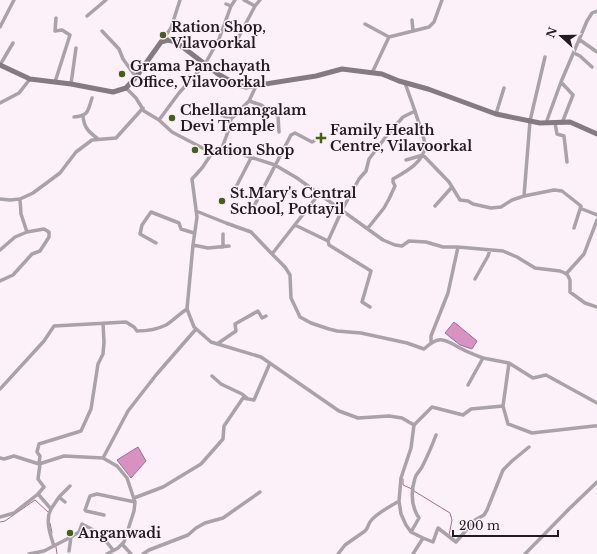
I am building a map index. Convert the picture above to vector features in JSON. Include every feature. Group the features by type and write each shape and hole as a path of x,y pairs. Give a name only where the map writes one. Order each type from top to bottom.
{"street":[{"path":"0,27 14,0"},
{"path":"87,16 106,0"},
{"path":"13,43 0,65 30,79 71,84 113,92 126,88 136,77 171,28 180,0"},
{"path":"160,120 179,94 206,64 219,39 231,6 235,0"},
{"path":"244,0 255,6"},
{"path":"235,44 255,6 260,0"},
{"path":"365,24 389,36 429,27 434,22 442,0"},
{"path":"226,4 231,6"},
{"path":"546,123 561,82 587,21 592,14 597,11"},
{"path":"55,82 70,35 62,30 55,31 56,18"},
{"path":"412,20 413,31"},
{"path":"102,31 120,49 123,59 136,77"},
{"path":"372,73 389,36"},
{"path":"161,42 168,40 176,42 218,74 237,85 246,88 316,76 342,69 382,74 496,114 546,123 570,122 597,134"},
{"path":"580,40 597,52"},
{"path":"71,84 76,48"},
{"path":"574,53 592,66"},
{"path":"524,196 530,121 545,57"},
{"path":"0,103 19,93 30,79"},
{"path":"561,82 573,95 562,122"},
{"path":"368,228 389,199 395,186 393,179 412,167 423,155 426,146 405,83"},
{"path":"256,86 249,101 231,119 222,148 212,153 202,168 192,179 197,217 192,245 187,309 194,327 211,342 261,357 339,411 358,418 388,416 402,418 414,425"},
{"path":"126,88 136,98 144,112 160,120 172,132 212,153"},
{"path":"496,114 504,88"},
{"path":"74,117 83,116 86,114 92,98"},
{"path":"249,101 261,105 278,116 279,132"},
{"path":"0,199 20,199 33,193 60,173 76,152 92,140 116,138 143,108"},
{"path":"211,111 231,119"},
{"path":"328,241 342,210 359,179 366,171 369,159 388,134 403,118 415,111"},
{"path":"83,116 83,124 90,133 98,139"},
{"path":"555,123 557,134 564,136 567,162"},
{"path":"252,210 291,136 295,132 312,142 314,141"},
{"path":"222,148 275,166 297,178 383,240 402,246 410,242 426,242 443,247 503,251 517,257 535,268 560,271 566,274 570,280 570,292 586,303 597,307"},
{"path":"406,160 423,155"},
{"path":"423,155 441,173 460,200 492,208 501,207 512,200 524,196 554,190 562,192 581,206 582,209 597,215"},
{"path":"236,187 251,158"},
{"path":"435,206 452,187"},
{"path":"272,254 320,194"},
{"path":"20,199 21,214 27,232"},
{"path":"574,228 582,209"},
{"path":"196,211 251,232 290,274 290,298 300,316 311,323 337,331 362,333 407,343 424,349 432,342 442,339 448,340 483,358 510,363 533,378 546,375 597,403"},
{"path":"156,243 140,234 142,225 151,212 179,223 181,229 194,233"},
{"path":"566,274 584,254 597,220"},
{"path":"295,225 328,241 329,244 371,271 362,302 370,307"},
{"path":"0,250 15,237 27,232 44,229 49,232 48,237 40,251 32,254 13,275 0,281"},
{"path":"223,234 223,247"},
{"path":"192,245 208,248 229,246"},
{"path":"432,342 431,336 450,284 458,247"},
{"path":"475,279 490,250"},
{"path":"0,389 44,341 54,326 126,322 134,326 138,331 150,330 166,325 187,309"},
{"path":"217,344 236,331 235,324 258,311 262,318 266,316"},
{"path":"0,517 14,513 38,494 44,487 38,478 40,456 37,452 39,444 81,431 91,409 98,364 103,354 103,323"},
{"path":"103,458 128,411 156,375 196,329"},
{"path":"468,385 483,358"},
{"path":"212,376 221,384 247,398 254,400 270,363"},
{"path":"510,363 503,406 508,424 532,433 597,426"},
{"path":"104,515 85,510 90,496 97,494 134,500 163,487 201,464 223,439 224,426 239,402 243,398 247,398"},
{"path":"503,406 471,409 463,415 432,407 414,425 411,448 401,478 399,501 401,514 411,532 432,542 438,528 456,542 475,520 484,515 488,510 504,470 512,461 529,447"},
{"path":"411,532 419,518 414,510 413,503 416,476 436,435"},
{"path":"0,458 4,459 14,456 40,464 64,456 103,458 117,466 127,478 134,500 134,511 122,544 107,554"},
{"path":"525,554 558,519 597,482"},
{"path":"55,546 50,534 48,515 59,497 70,486"},
{"path":"143,554 149,550 188,535 205,523 223,518 260,492"},
{"path":"38,494 51,509"},
{"path":"59,497 65,502"},
{"path":"338,554 345,545 366,531 370,522 374,518 399,501"},
{"path":"30,554 44,551 72,537 79,532 82,524 102,536 113,550"},
{"path":"69,551 72,537"},
{"path":"413,554 423,538"},
{"path":"122,544 131,554"}],"shaded area":[{"path":"454,322 477,341 472,349 460,345 445,333"},
{"path":"138,447 146,461 131,478 117,460"}],"waterway":[{"path":"403,479 403,485 412,489"},
{"path":"414,491 450,513 452,520 449,535"},
{"path":"0,522 5,521 35,500 48,512"},
{"path":"50,523 52,533"},
{"path":"56,547 57,554"}],"place":[{"name":"Ration Shop, Vilavoorkal","path":"163,35"},
{"name":"Grama Panchayath Office, Vilavoorkal","path":"122,74"},
{"name":"Chellamangalam Devi Temple","path":"172,118"},
{"name":"Family Health Centre, Vilavoorkal","path":"321,138"},
{"name":"Ration Shop","path":"195,150"},
{"name":"St.Mary's Central School, Pottayil","path":"222,201"},
{"name":"Anganwadi","path":"70,533"}]}
